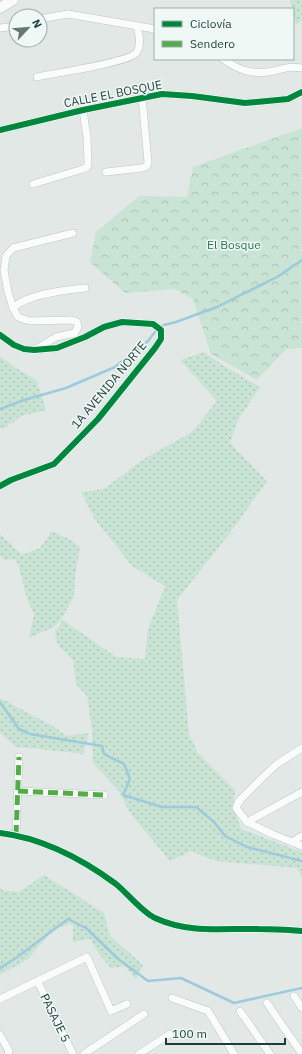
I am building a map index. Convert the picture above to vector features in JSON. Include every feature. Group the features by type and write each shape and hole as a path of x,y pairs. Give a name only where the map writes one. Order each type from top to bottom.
{"street":[{"path":"0,8 13,0"},
{"path":"48,18 68,14 154,29"},
{"path":"36,77 120,60 135,54 140,46 137,26"},
{"path":"224,60 233,66 259,74 292,66 302,68"},
{"name":"CALLE EL BOSQUE","path":"0,130 83,110 162,94 244,102 288,99 302,92"},
{"path":"106,172 142,168 146,166 148,162 142,97"},
{"path":"33,184 87,167 87,137 83,110"},
{"path":"34,350 56,337 74,333 78,327 77,322 72,320 29,321 18,317 13,308 8,292 4,270 6,256 14,248 73,233"},
{"path":"13,308 19,302 58,290 85,288"},
{"name":"1A AVENIDA NORTE","path":"0,335 14,345 24,349 34,350 57,348 85,337 104,327 122,322 152,324 162,330 161,339 155,348 98,419 54,464 11,480 0,486"},
{"path":"302,748 277,764 267,773 239,801 236,808 247,822 302,846"},
{"path":"16,834 19,757"},
{"path":"18,791 104,795"},
{"path":"247,822 302,792"},
{"path":"0,833 16,834 49,845 74,857 116,884 152,917 170,924 184,928 204,930 260,929 302,931"},
{"path":"292,842 302,836"},
{"path":"0,999 38,982 87,957 111,1011 127,1004"},
{"name":"PASAJE 5","path":"38,982 73,1054"},
{"path":"294,996 302,1008"},
{"path":"172,998 208,1011 234,1054"},
{"path":"267,1003 302,1054"},
{"path":"240,1011 270,1054"},
{"path":"84,1054 144,1014"},
{"path":"139,1054 170,1034"},
{"path":"0,1035 9,1051 8,1054"}],"green space":[{"path":"290,0 302,0 302,20 296,25 294,8 292,8"},
{"name":"El Bosque","path":"302,128 302,348 286,349 257,380 211,354 193,299 175,289 125,293 90,262 96,232 139,196 187,197 193,167"},
{"path":"204,352 260,387 238,420 230,443 267,481 230,533 177,600 189,734 198,753 235,790 233,807 241,829 302,852 302,878 297,868 216,861 191,851 170,861 130,813 118,790 93,763 92,729 87,696 76,684 73,660 58,645 55,633 63,620 116,657 145,659 148,629 165,586 132,566 94,518 81,492 104,489 142,460 192,432 217,401 180,360"},
{"path":"0,356 37,381 46,410 21,416 5,428 0,428"},
{"path":"52,531 71,540 80,547 75,576 74,596 61,620 52,628 29,638 34,614 27,599 18,564 15,559 5,560 0,556 0,534 22,555 40,548"},
{"path":"0,698 53,726 66,736 89,733 83,754 16,747 0,733"},
{"path":"44,875 104,913 110,936 143,965 136,979 125,966 111,968 100,955 90,939 73,942 73,924 55,928 28,959 0,975 0,887 2,890 19,892"}],"waterway":[{"path":"0,409 24,400 66,388 115,367 148,341 158,328 217,307 277,277 302,260"},
{"path":"0,702 19,729 30,734 102,746 104,754 124,764 130,779 123,795 162,807 196,807 214,822 225,836 247,847 302,861"},
{"path":"0,968 16,958 68,919 86,928 117,958 148,981 181,978 234,1003 302,988"}],"marked path":[{"path":"16,835 19,757"},
{"path":"18,791 104,795"}],"cycle path":[{"path":"0,130 83,110 162,94 192,96 245,103 288,99 302,92"},
{"path":"0,335 14,345 24,349 34,350 57,348 85,337 104,327 122,322 153,324 161,330 161,339 155,348 98,419 54,464 11,480 0,486"},
{"path":"0,833 31,840 75,858 116,884 150,915 168,923 206,929 265,929 302,931"}]}
